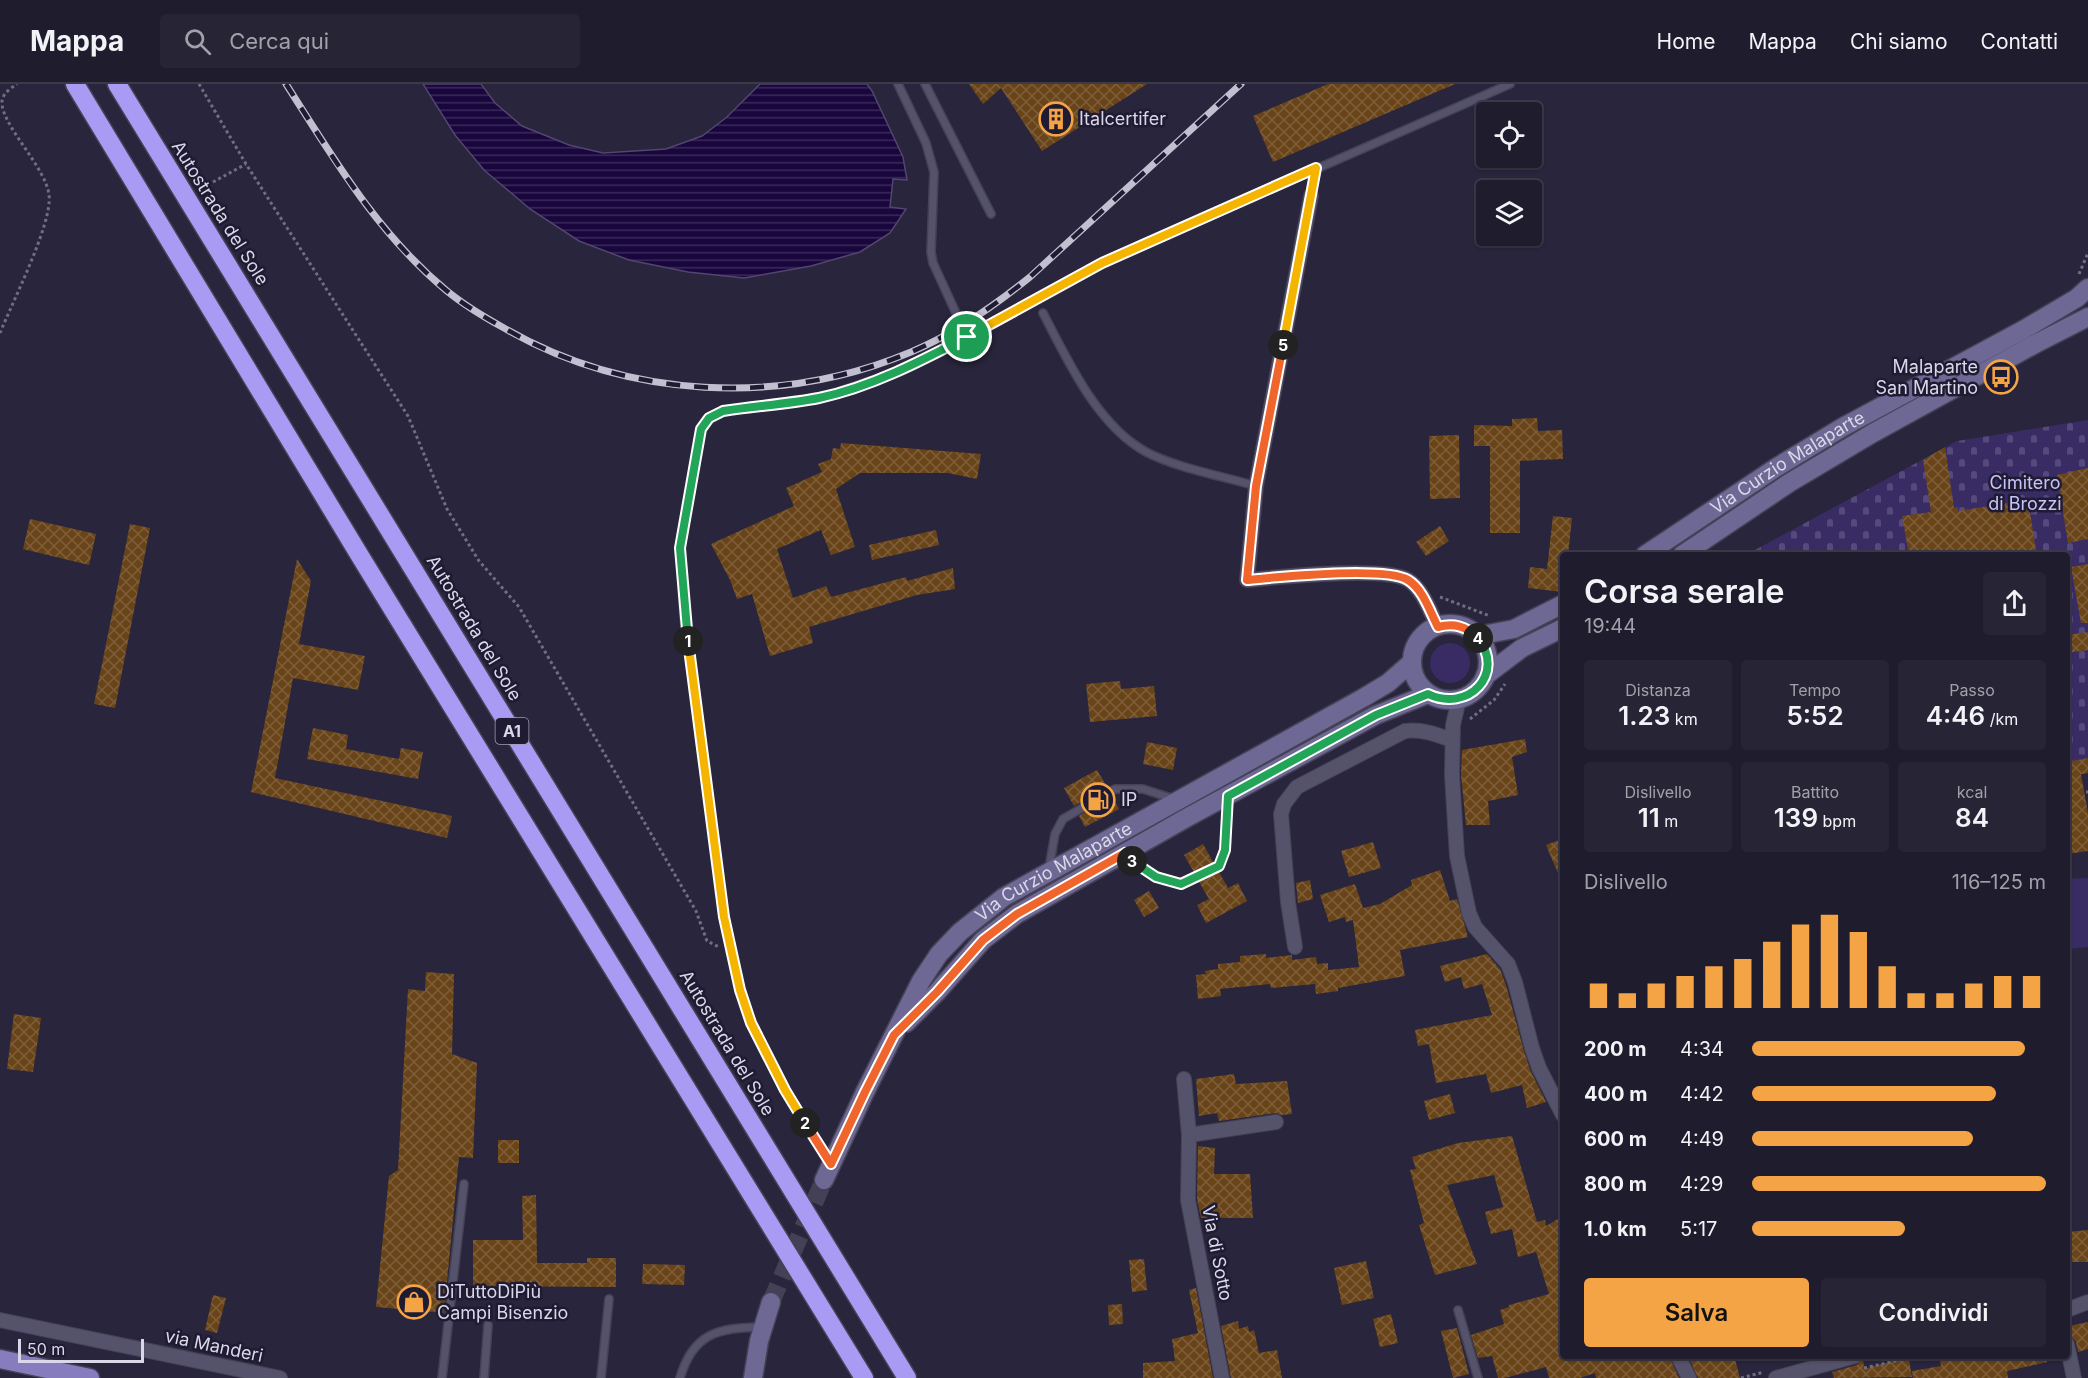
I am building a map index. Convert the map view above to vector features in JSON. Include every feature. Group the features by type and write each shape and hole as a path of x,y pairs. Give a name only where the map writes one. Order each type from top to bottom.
{"highway":[{"name":"A1","path":"75,84 864,1378"},
{"name":"Autostrada del Sole","path":"117,84 907,1378"}],"main road":[{"path":"0,1359 90,1378"}],"street":[{"path":"1311,196 1256,486 1247,580 1367,573 1396,575 1414,584 1438,627 1455,625 1477,636 1486,651 1485,676"},
{"name":"Via Curzio Malaparte","path":"1649,552 1777,466 1843,427 2032,325 2078,298 2088,288"},
{"name":"Via Curzio Malaparte","path":"1686,552 1789,483 1873,433 2088,317"},
{"path":"1477,636 1514,629 1560,606"},
{"name":"Via Curzio Malaparte","path":"828,1172 921,981 939,954 960,932 988,909 1048,873 1363,698 1388,682 1412,662 1419,640 1438,627"},
{"path":"1412,662 1416,679 1428,694 1442,700 1459,699 1478,688 1485,676 1522,648 1560,629"},
{"name":"Via Curzio Malaparte","path":"894,1035 937,992 983,940 1017,914 1376,715 1428,694"},
{"path":"1459,699 1451,740 1452,775 1457,856 1469,913 1475,927 1508,964 1539,1068 1560,1109"},
{"path":"1295,947 1288,902 1281,814 1290,795 1306,781 1405,731 1427,731 1451,740"},
{"name":"Via di Sotto","path":"1184,1079 1189,1135 1188,1200 1222,1378"},
{"path":"1189,1135 1276,1122"},
{"path":"753,1378 763,1327 771,1302"},
{"path":"2070,1309 2088,1302"},
{"name":"via Manderi","path":"0,1320 280,1378"},
{"path":"1680,1359 1689,1378"},
{"path":"2070,1359 2074,1378"},
{"path":"1776,1378 1859,1362"}],"lane":[{"path":"898,84 926,143 934,172 931,252 935,270 967,337"},
{"path":"925,84 991,214"},
{"path":"828,1172 751,1023 740,990 724,917 689,651 680,548 701,429 709,418 723,411 820,398 888,375 967,337 1102,263 1510,84"},
{"path":"1311,196 1316,168"},
{"path":"1043,313 1079,379 1095,403 1127,440 1147,452 1177,464 1256,486"},
{"path":"1048,873 1055,834 1063,819 1115,789 1143,789 1179,800"},
{"path":"1125,853 1133,862 1156,877 1181,884 1219,866 1225,850 1228,796"},
{"path":"442,1378 464,1184"},
{"path":"602,1378 609,1299"},
{"path":"1458,1310 1478,1378"},
{"path":"484,1378 488,1325"},
{"path":"680,1378 696,1345 709,1335 732,1328 763,1327"}],"path":[{"path":"0,333 47,221 50,196 44,177 4,112 2,99 17,84"},
{"path":"199,84 246,164 408,416 447,510 479,561 519,607 696,911 707,941 732,954"},
{"path":"213,182 246,164"},
{"path":"1437,596 1494,617"},
{"path":"1464,722 1494,700 1505,683"},
{"path":"1859,1362 1888,1359"}],"green space":[{"name":"Cimitero di Brozzi","path":"2088,420 2088,773 2070,776 2070,552 1755,552 1957,441"},
{"path":"1450,643 1464,649 1470,663 1464,677 1450,683 1436,677 1430,663 1436,649"},
{"path":"2088,878 2088,947 2070,949 2070,879"}],"shaded area":[{"path":"423,84 481,84 495,103 522,126 569,145 603,153 666,149 702,136 727,117 760,84 867,84 903,157 907,180 893,179 890,207 906,209 890,233 860,252 811,266 744,278 688,272 629,260 579,241 530,209 484,170 455,135"}],"building":[{"name":"Italcertifer","path":"969,84 1147,84 1042,151 1001,88 983,104"},
{"path":"1328,84 1455,84 1273,162 1253,116"},
{"path":"1537,418 1538,431 1562,430 1563,459 1520,461 1520,533 1490,533 1490,446 1474,446 1474,425 1512,426 1512,419"},
{"path":"1459,435 1460,498 1430,499 1429,436"},
{"path":"841,443 981,454 977,479 948,473 860,473 836,489 855,547 831,555 821,530 777,549 793,598 826,586 831,597 906,577 907,581 953,568 955,589 917,595 809,627 813,643 770,656 752,594 737,599 711,544 794,506 786,488 822,472 818,464 831,459 833,448 840,449"},
{"path":"1945,447 1954,508 1958,507 1958,511 2028,500 2036,550 2028,552 1908,552 1902,516 1931,512 1923,460"},
{"path":"2088,468 2088,539 2068,543 2057,475"},
{"path":"1553,516 1572,518 1568,552 1560,552 1560,592 1528,588 1530,567 1547,569"},
{"path":"30,519 96,534 89,565 23,549"},
{"path":"130,524 150,528 115,708 94,704"},
{"path":"1440,526 1449,541 1426,556 1416,542"},
{"path":"936,530 939,545 872,560 869,545"},
{"path":"297,559 311,581 299,644 365,656 358,690 293,678 275,778 452,816 447,838 251,792"},
{"path":"2088,564 2088,623 2081,623 2071,567"},
{"path":"2088,632 2088,650 2070,653 2070,635"},
{"path":"1120,681 1121,689 1154,686 1157,716 1090,722 1086,684"},
{"path":"313,728 348,735 346,749 399,759 401,748 423,752 418,779 307,759"},
{"path":"1525,739 1527,752 1512,757 1518,795 1488,801 1490,825 1466,825 1461,775 1462,750"},
{"path":"1147,742 1177,748 1173,770 1143,764"},
{"path":"2088,758 2088,773 2081,774 2088,813 2088,851 2070,854 2070,761"},
{"path":"1097,770 1107,787 1074,806 1064,788"},
{"path":"1112,797 1119,809 1085,827 1079,816"},
{"path":"1559,840 1560,878 1546,845"},
{"path":"1373,842 1381,868 1349,877 1341,851"},
{"path":"1203,844 1213,862 1194,872 1184,855"},
{"path":"1440,870 1450,901 1457,899 1468,937 1400,950 1405,976 1316,994 1315,984 1271,988 1270,984 1220,989 1221,996 1198,999 1196,975 1218,969 1218,964 1240,962 1240,956 1266,954 1266,958 1292,955 1292,960 1316,957 1317,964 1328,963 1328,970 1359,967 1353,920 1346,922 1345,917 1329,922 1320,895 1355,884 1363,908 1380,904 1412,885 1411,880"},
{"path":"1219,872 1228,888 1238,883 1247,901 1206,923 1197,905 1209,899 1199,882"},
{"path":"1310,880 1313,899 1298,903 1296,883"},
{"path":"1149,891 1159,908 1144,917 1134,900"},
{"path":"1487,954 1500,969 1531,1072 1546,1102 1527,1108 1522,1085 1491,1093 1486,1074 1436,1083 1429,1044 1418,1046 1415,1030 1492,1015 1482,984 1464,989 1461,977 1445,982 1440,966"},
{"path":"426,972 454,974 452,1054 477,1063 473,1158 459,1157 444,1313 376,1307 389,1176 398,1170 408,989 425,991"},
{"path":"14,1014 41,1018 33,1072 7,1069"},
{"path":"1234,1074 1236,1084 1287,1081 1292,1114 1275,1113 1219,1121 1217,1113 1199,1116 1196,1079"},
{"path":"1450,1094 1455,1113 1429,1120 1424,1101"},
{"path":"1512,1136 1537,1222 1545,1220 1546,1226 1560,1218 1560,1359 1670,1359 1679,1378 1596,1378 1595,1373 1580,1378 1549,1378 1546,1367 1498,1378 1492,1356 1478,1358 1471,1335 1504,1324 1500,1310 1509,1305 1549,1294 1536,1252 1518,1257 1512,1229 1491,1234 1485,1212 1503,1207 1494,1175 1447,1185 1477,1264 1435,1275 1419,1225 1424,1223 1410,1170 1416,1169 1412,1157 1458,1143"},
{"path":"498,1140 519,1140 519,1163 498,1163"},
{"path":"1198,1146 1215,1148 1214,1174 1250,1174 1253,1218 1201,1218 1197,1199"},
{"path":"536,1195 537,1263 587,1263 587,1258 616,1258 616,1287 473,1286 473,1240 523,1240 522,1196"},
{"path":"2088,1230 2088,1262 2070,1262 2070,1232"},
{"path":"1144,1259 1147,1290 1132,1292 1129,1260"},
{"path":"1366,1261 1374,1298 1342,1305 1334,1268"},
{"path":"643,1264 685,1265 684,1285 642,1284"},
{"path":"1196,1288 1213,1378 1143,1378 1143,1363 1175,1361 1172,1339 1198,1333 1189,1290"},
{"path":"213,1295 226,1298 217,1333 205,1330"},
{"path":"1122,1304 1123,1324 1109,1325 1108,1305"},
{"path":"1391,1314 1398,1343 1380,1347 1373,1319"},
{"path":"1238,1321 1239,1329 1248,1326 1249,1332 1254,1330 1259,1353 1277,1350 1282,1378 1231,1378 1221,1326"},
{"path":"2088,1322 2088,1349 2078,1352 2076,1342 2071,1336 2070,1326"},
{"path":"1457,1328 1469,1374 1453,1378 1441,1331"},
{"path":"1689,1359 1735,1359 1740,1378 1698,1378"},
{"path":"1863,1359 1864,1369 1897,1360 1909,1360 1912,1377 1834,1378 1832,1372 1857,1365"},
{"path":"1940,1359 2047,1359 2047,1362 2007,1371 2008,1378 1913,1378 1912,1371 1941,1366"}],"tunnel":[{"path":"771,1302 824,1180"}],"railway":[{"path":"286,84 358,194 378,220 422,269 460,301 504,328 551,352 601,369 652,381 704,387 757,387 809,381 861,370 911,352 943,337 973,319 1030,277 1241,84"}],"place":[{"name":"Italcertifer","path":"1056,119"},
{"name":"Malaparte San Martino","path":"2001,377"},
{"name":"IP","path":"1098,800"},
{"name":"DiTuttoDiPiù Campi Bisenzio","path":"414,1302"}],"route":[{"path":"1316,168 1256,486 1247,580 1367,573 1396,575 1414,584 1438,627 1455,625 1477,636 1486,651 1487,667 1478,688 1466,697 1442,700 1428,694 1398,705 1228,796 1225,850 1219,866 1181,884 1156,877 1133,862 1125,853 1005,922 983,940 937,992 894,1035 831,1164 785,1090 751,1023 740,990 724,917 684,616 680,548 692,471 701,429 709,418 723,411 820,398 888,375 967,337 1102,263 1316,168"}]}
